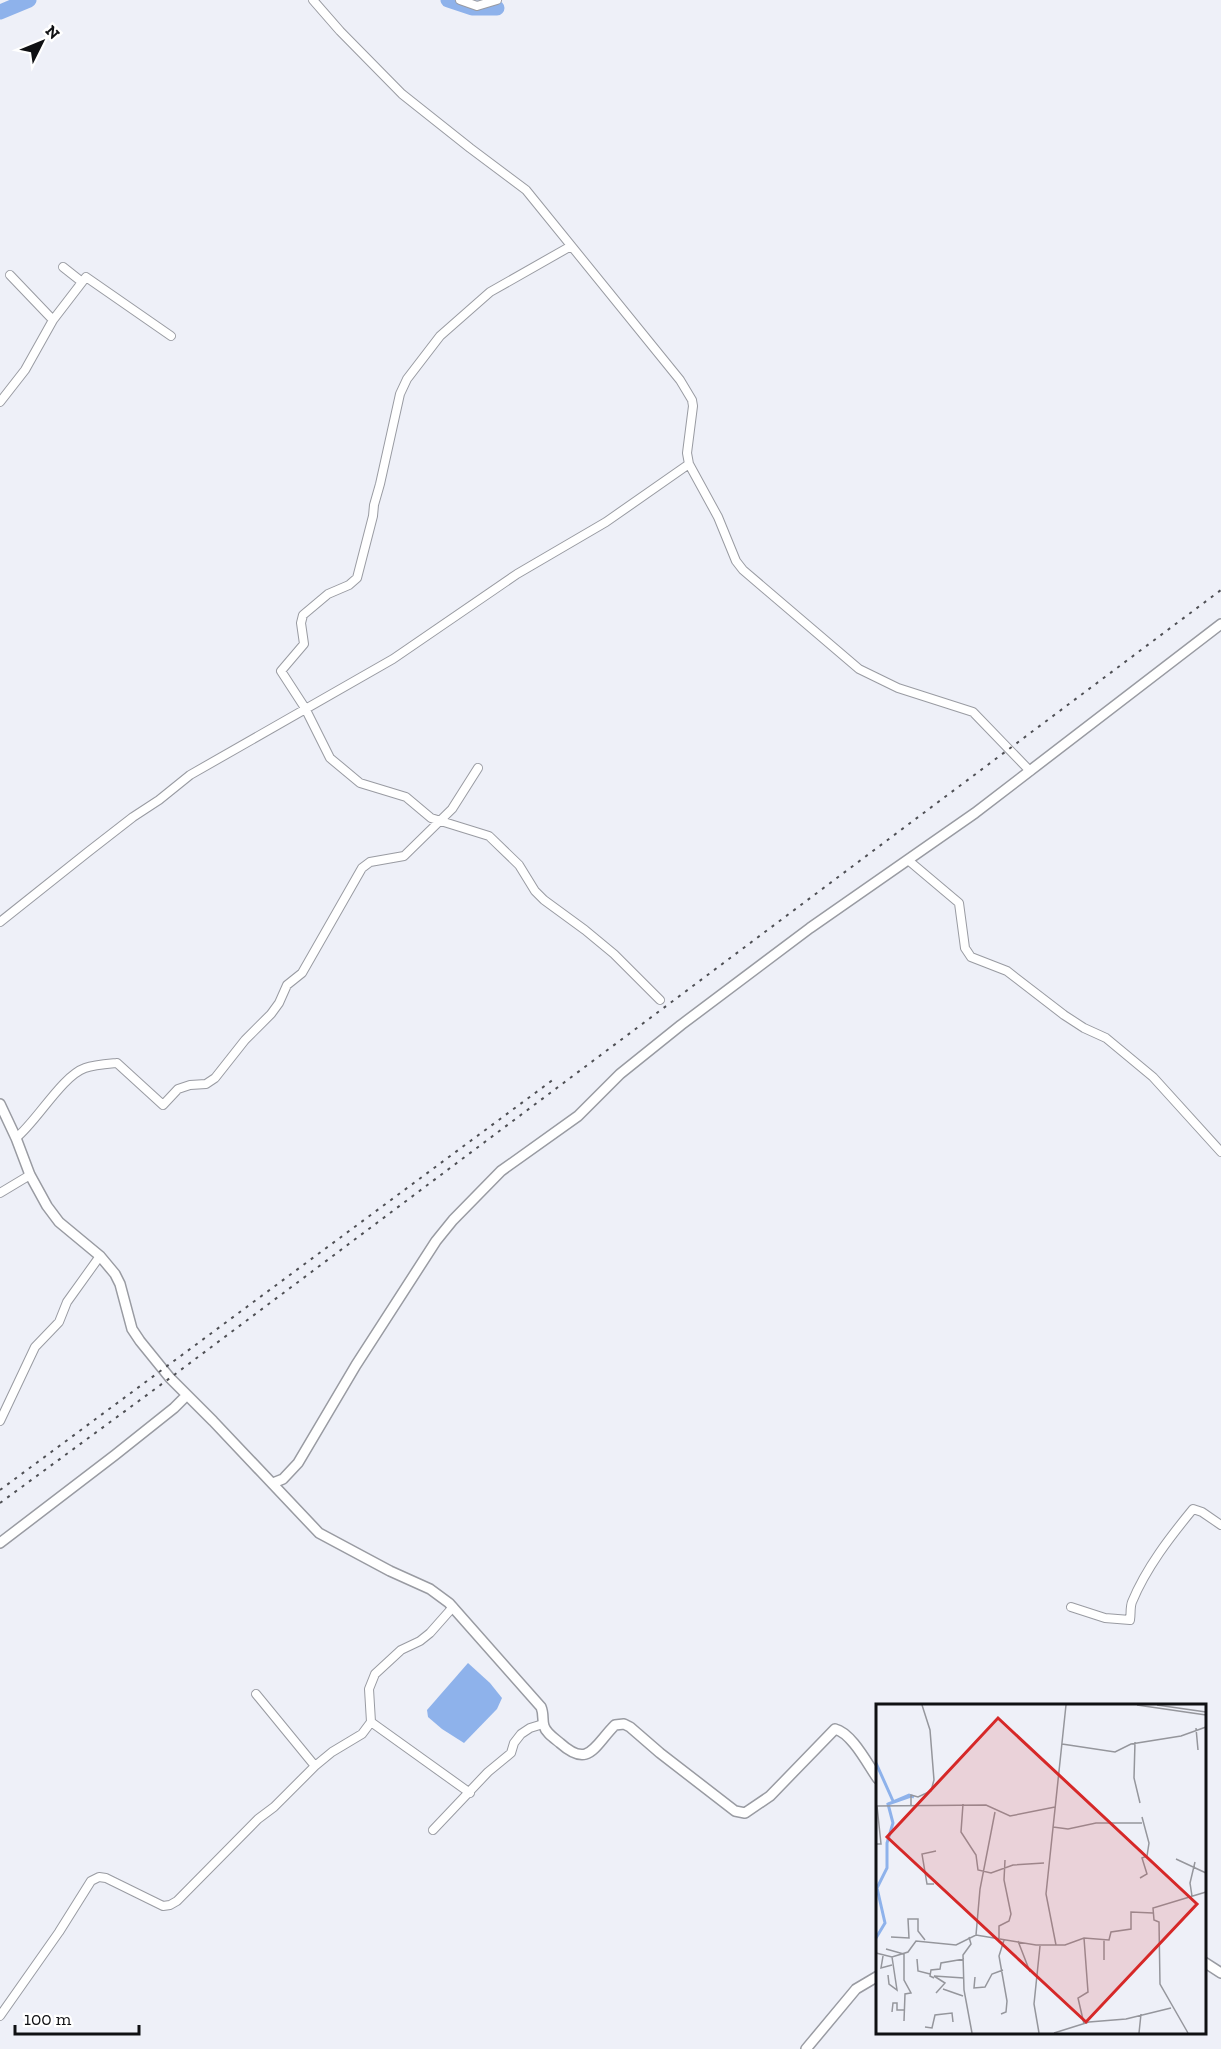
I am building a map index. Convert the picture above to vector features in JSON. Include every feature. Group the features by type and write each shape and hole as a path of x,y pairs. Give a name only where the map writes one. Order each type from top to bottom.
{"street":[{"path":"313,0 340,32 402,94 526,190 688,391 693,406 687,453 688,464 718,517 742,570 859,669 898,688 973,712 1030,771"},
{"path":"460,0 477,6 497,0"},
{"path":"571,246 490,292 440,336 407,379 399,394 373,516 357,578 349,585 328,594 303,615 301,623 304,644 281,671 306,708 330,758 360,783 406,797 431,818 489,836 519,865 535,891 544,900 614,954 660,1000"},
{"path":"63,267 82,282"},
{"path":"10,275 53,320"},
{"path":"0,402 25,370 53,320 86,276 171,336"},
{"path":"0,922 190,775 393,659 517,574 606,522 688,464"},
{"path":"273,1483 283,1479 294,1469 356,1365 421,1263 453,1220 480,1191 522,1155 578,1116 620,1074 681,1025 810,928 975,813 1221,624"},
{"path":"16,1138 27,1129 60,1088 83,1069 117,1063 164,1105 178,1089 190,1085 206,1084 215,1078 244,1040 271,1014 287,985 302,973 362,868 370,862 404,856 452,809 478,768"},
{"path":"908,860 959,903 965,948 971,957 1007,971 1064,1015 1106,1038 1153,1077 1221,1152"},
{"path":"0,1104 30,1175 52,1214 100,1256 115,1274 120,1284 127,1315 136,1335 170,1378 325,1537 430,1589 453,1607 541,1707 544,1716 543,1724 547,1732 567,1750 580,1756 594,1748 615,1725 624,1724 687,1775 740,1813 745,1813 770,1796 835,1729 849,1737 876,1776"},
{"path":"0,1193 30,1175"},
{"path":"0,1421 34,1347 58,1322 67,1302 100,1256"},
{"path":"0,1543 115,1455 186,1396"},
{"path":"1071,1607 1105,1618 1130,1620 1131,1604 1150,1569 1193,1509 1221,1524"},
{"path":"0,2016 94,1879 106,1878 158,1904 170,1905 177,1901 258,1819 298,1785 315,1766 362,1734 371,1722 369,1689 375,1674 401,1650 420,1641 430,1633 453,1607"},
{"path":"256,1694 315,1766"},
{"path":"371,1722 470,1793"},
{"path":"433,1830 488,1772 511,1753 520,1734 543,1724"},
{"path":"1206,1963 1221,1973"},
{"path":"806,2049 856,1989 876,1977"}],"water":[{"path":"468,1663 490,1683 502,1698 497,1709 464,1743 428,1717 427,1710"}],"waterway":[{"path":"0,12 29,0"},
{"path":"448,0 472,8 497,8"},
{"path":"448,0 472,8 497,8"}],"railway":[{"path":"0,1503 1221,590"},
{"path":"0,1490 554,1079"}]}
